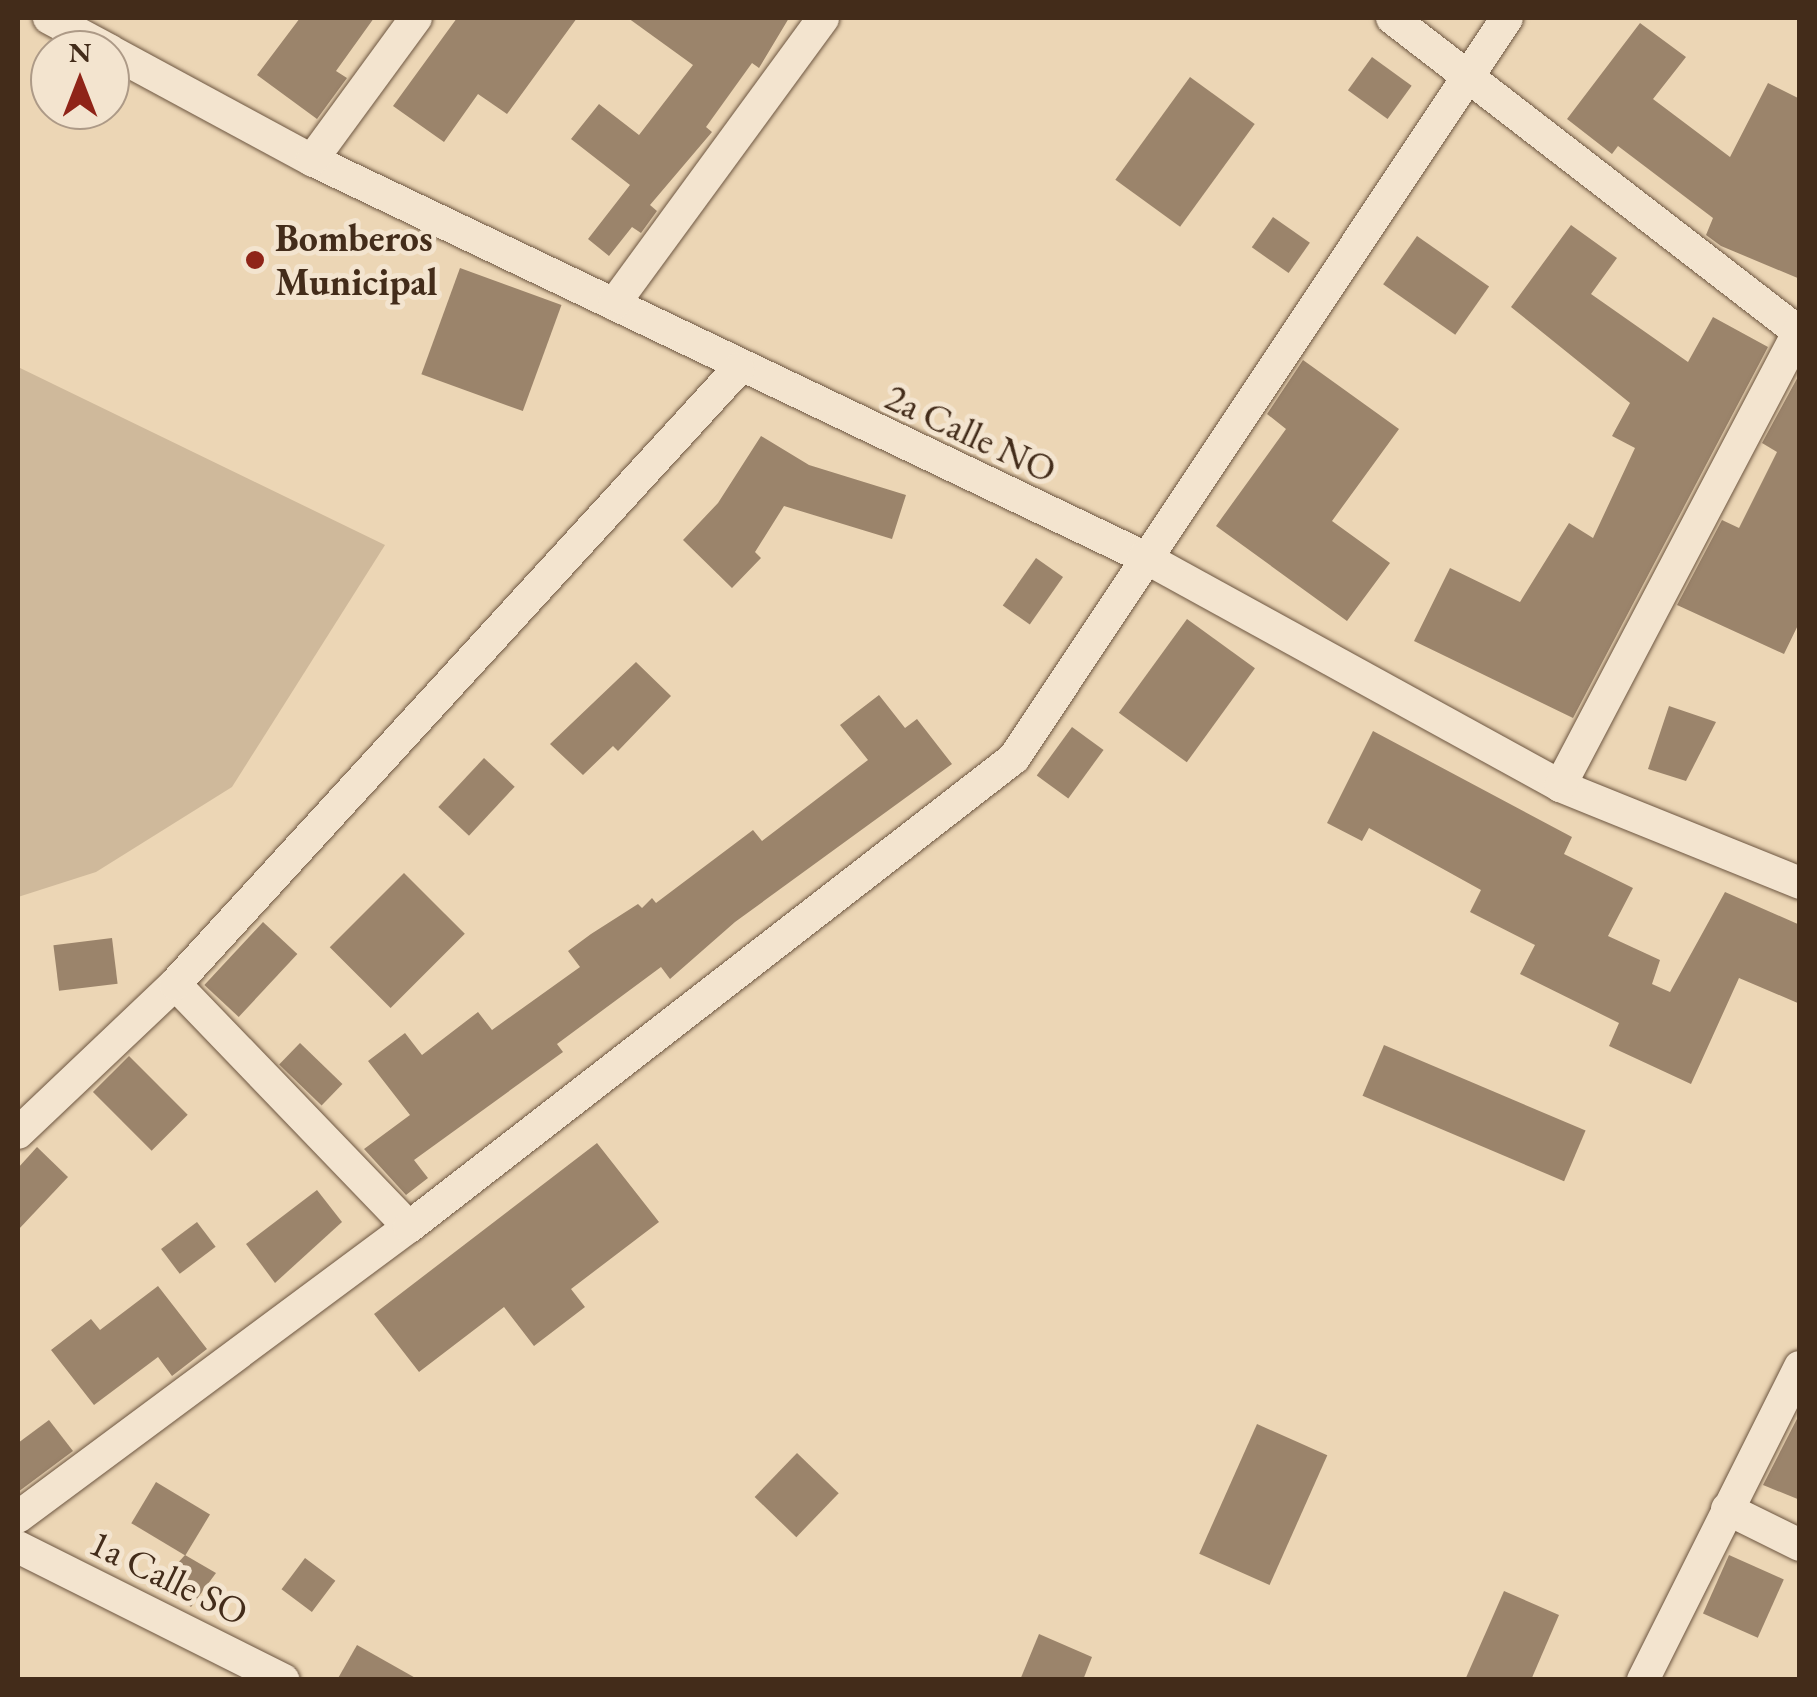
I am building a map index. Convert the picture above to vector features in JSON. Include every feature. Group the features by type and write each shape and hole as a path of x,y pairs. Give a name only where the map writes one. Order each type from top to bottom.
{"street":[{"name":"2a Calle NO","path":"49,18 72,30"},
{"path":"312,160 416,18"},
{"path":"614,304 823,18"},
{"path":"1392,18 1799,331 1560,786"},
{"path":"18,1517 408,1227 1014,758 1465,73 1508,18"},
{"name":"2a Calle NO","path":"130,61 312,160 614,304 738,369 1144,557 1560,786 1800,883"},
{"path":"18,1133 175,984 738,369"},
{"path":"175,984 408,1227"},
{"path":"1643,1680 1800,1366"},
{"path":"1728,1510 1800,1544"},
{"name":"1a Calle SO","path":"18,1547 284,1680"}],"shaded area":[{"path":"18,367 385,545 232,787 96,872 18,897"}],"building":[{"path":"300,18 374,18 336,71 347,78 317,119 257,75"},
{"path":"457,18 577,18 507,114 478,94 444,142 393,106"},
{"path":"628,18 789,18 759,68 752,63 706,127 712,132 650,205 657,211 641,233 632,227 609,256 588,239 630,185 571,139 599,104 639,135 693,65"},
{"path":"1640,23 1686,57 1653,99 1730,157 1768,83 1800,99 1800,279 1721,246 1706,235 1713,218 1618,146 1612,154 1567,119"},
{"path":"1372,57 1412,86 1388,119 1348,90"},
{"path":"1190,77 1255,124 1180,227 1115,180"},
{"path":"1273,217 1310,243 1289,273 1252,247"},
{"path":"1571,225 1617,258 1591,294 1688,362 1713,317 1768,347 1573,718 1414,641 1450,568 1520,602 1569,523 1593,538 1635,448 1612,436 1630,403 1511,307"},
{"path":"1417,236 1489,286 1455,335 1383,284"},
{"path":"460,268 561,305 523,411 421,374"},
{"path":"1303,360 1399,429 1332,521 1390,563 1347,621 1216,526 1286,429 1267,414"},
{"path":"1800,373 1800,621 1784,654 1677,605 1722,520 1739,528 1777,452 1762,443"},
{"path":"761,436 809,465 906,495 892,539 784,506 755,552 761,558 732,588 683,540 718,503"},
{"path":"1036,558 1063,577 1030,624 1003,606"},
{"path":"1187,619 1255,668 1187,762 1119,713"},
{"path":"636,662 671,696 618,751 613,746 583,775 550,744"},
{"path":"879,695 905,728 917,719 952,764 735,922 670,979 661,967 557,1044 563,1052 414,1160 428,1178 406,1195 364,1149 410,1115 368,1061 405,1033 422,1055 478,1012 492,1030 580,967 568,951 591,934 638,904 642,908 652,898 656,903 753,830 762,841 868,760 840,725"},
{"path":"1669,706 1716,722 1686,781 1648,769"},
{"path":"1072,727 1104,750 1068,798 1037,776"},
{"path":"1373,731 1572,837 1564,854 1633,888 1608,936 1660,960 1652,984 1670,992 1725,892 1800,925 1800,1004 1739,978 1691,1084 1609,1046 1619,1023 1520,974 1535,945 1470,912 1481,890 1369,828 1362,841 1327,823"},
{"path":"484,758 515,787 469,836 438,807"},
{"path":"404,873 465,934 391,1008 330,947"},
{"path":"263,922 297,954 239,1017 204,985"},
{"path":"112,938 118,984 59,991 53,945"},
{"path":"300,1043 342,1084 322,1106 279,1065"},
{"path":"1384,1045 1586,1131 1564,1181 1363,1096"},
{"path":"129,1056 188,1115 152,1151 93,1092"},
{"path":"597,1143 659,1222 571,1289 585,1307 534,1346 504,1307 419,1372 374,1314"},
{"path":"37,1147 68,1177 18,1230 18,1168"},
{"path":"317,1190 342,1222 275,1283 246,1244"},
{"path":"197,1222 216,1247 180,1274 161,1249"},
{"path":"158,1286 207,1349 172,1376 158,1357 94,1405 51,1350 91,1319 100,1330"},
{"path":"1800,1413 1800,1500 1763,1485"},
{"path":"49,1420 73,1451 18,1492 18,1443"},
{"path":"1257,1424 1327,1455 1270,1585 1199,1554"},
{"path":"797,1453 839,1493 796,1537 755,1497"},
{"path":"156,1482 210,1514 185,1556 131,1523"},
{"path":"185,1555 216,1573 191,1607 159,1584"},
{"path":"1729,1555 1784,1579 1758,1638 1703,1613"},
{"path":"305,1558 335,1581 312,1612 282,1589"},
{"path":"1504,1591 1559,1615 1531,1680 1465,1680"},
{"path":"1039,1634 1092,1657 1083,1680 1020,1680"},
{"path":"357,1645 419,1680 337,1680"}],"place":[{"name":"Bomberos Municipal","path":"255,260"}]}
